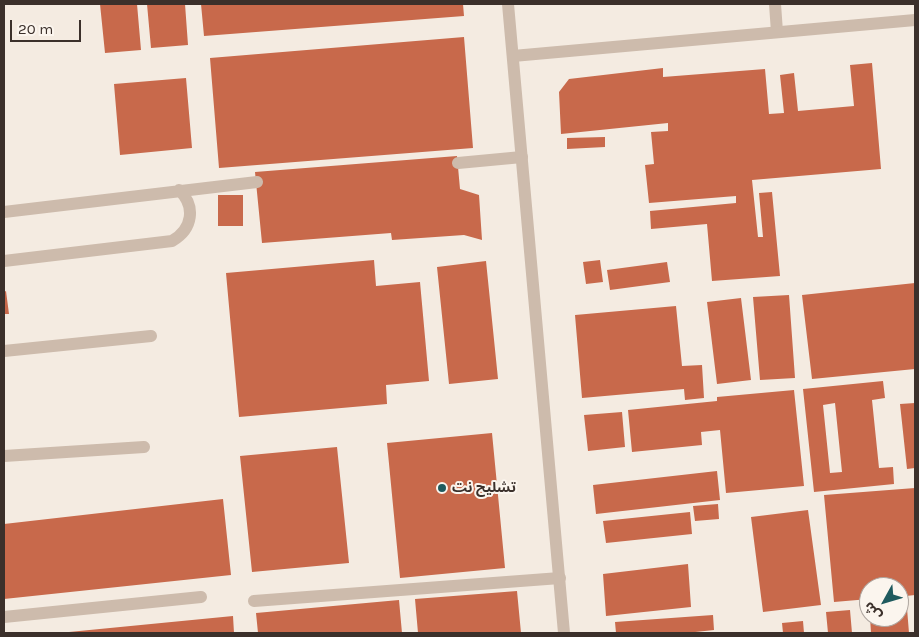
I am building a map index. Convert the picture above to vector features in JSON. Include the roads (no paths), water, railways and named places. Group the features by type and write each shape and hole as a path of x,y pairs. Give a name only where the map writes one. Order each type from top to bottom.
{"street":[{"path":"508,4 564,633"},
{"path":"774,4 777,32"},
{"path":"513,56 915,20"},
{"path":"458,163 522,157"},
{"path":"4,212 256,182"},
{"path":"4,261 172,241 180,236 190,222 189,204 179,190"},
{"path":"4,351 152,336"},
{"path":"4,456 144,447"},
{"path":"254,601 560,578"},
{"path":"4,617 201,597"}],"place":[{"name":"تشليح نت","path":"442,488"}]}
